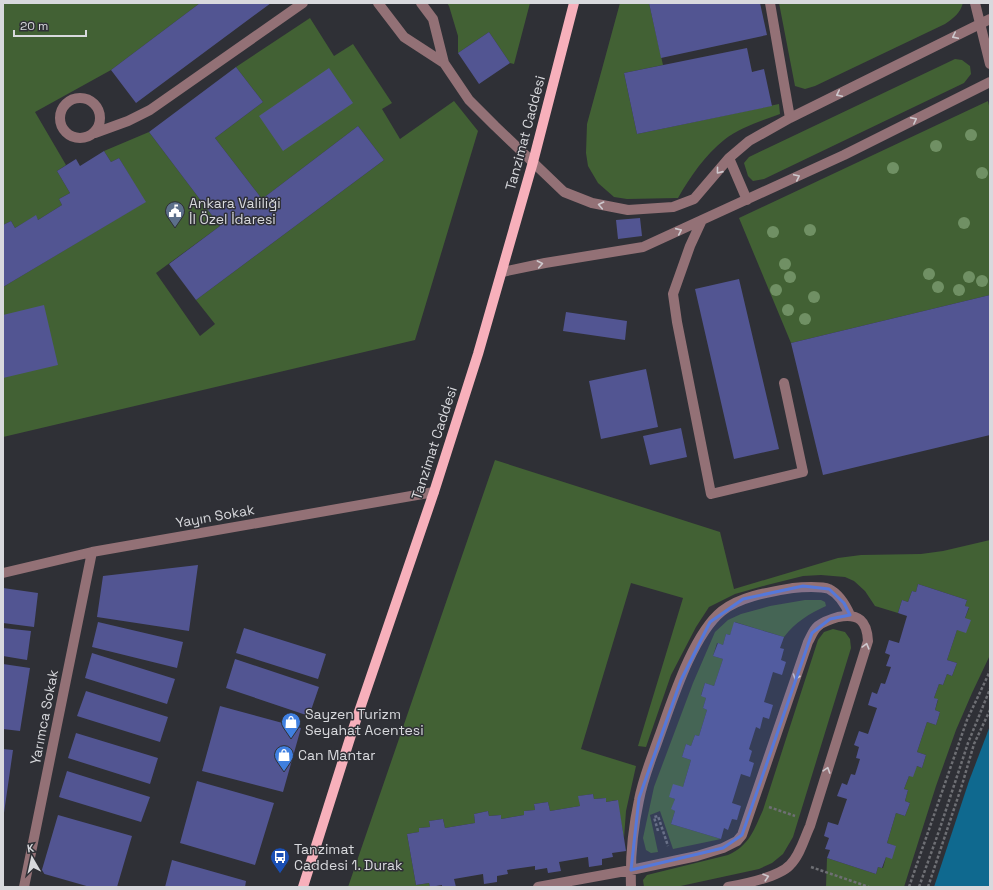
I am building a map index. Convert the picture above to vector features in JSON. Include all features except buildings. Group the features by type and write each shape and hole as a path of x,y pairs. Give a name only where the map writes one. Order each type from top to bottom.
{"main road":[{"name":"Tanzimat Caddesi","path":"303,887 362,702 434,492 478,354 533,162 574,3"}],"street":[{"path":"95,133 100,121 100,114 94,103 81,98 75,99 64,107 60,120 62,126 70,136 76,138 89,136 128,120 150,110 303,3"},
{"path":"378,3 404,37 444,63"},
{"path":"422,3 433,19 444,63 469,100 564,192 592,203 628,210 673,207 694,199 729,158 749,141 790,118 990,19"},
{"path":"770,3 790,118"},
{"path":"974,3 990,64"},
{"path":"502,272 545,263 643,247 844,155 990,82"},
{"path":"729,158 747,200"},
{"path":"702,220 690,246 673,294 677,322 711,494 804,472 784,383"},
{"name":"Yayın Sokak","path":"3,573 92,552 434,492"},
{"name":"Yarımca Sokak","path":"24,887 92,552"},
{"path":"631,887 636,816 644,780 681,680 697,642 710,622 723,610 743,599 778,590 804,586 829,589 844,603 850,615"},
{"path":"538,887 698,856 723,848 737,841 742,835 812,633 818,626 830,619 850,615 860,619 868,630 868,641 812,818 799,852 790,866 778,873 728,887"}],"path":[{"path":"909,887 967,720 990,671"},
{"path":"919,887 968,744 990,689"},
{"path":"928,887 974,744 990,710"},
{"path":"763,805 801,818"},
{"path":"658,832 654,817 658,816 664,833"},
{"path":"810,867 868,887"}],"highlighted area":[{"path":"803,586 829,589 844,603 850,615 830,619 812,633 742,835 723,848 631,870 639,798 681,680 710,622 743,599"}],"green space":[{"path":"3,3 200,3 111,70 35,112 66,165 57,171 70,193 59,199 62,205 38,220 35,216 15,228 11,221 3,225"},
{"path":"447,3 530,3 514,64 510,63 489,32 458,53 458,36"},
{"path":"620,3 649,3 663,65 624,73 637,134 779,104 780,114 744,128 731,135 710,152 698,167 678,198 627,199 614,197 598,183 588,166 586,153 587,124"},
{"path":"779,3 963,3 956,15 945,24 815,86 805,89 795,86"},
{"path":"310,18 334,56 353,44 392,103 382,109 400,139 454,101 478,131 415,340 3,437 3,287 145,202 119,158 111,162 104,151 149,132 220,226 156,273 200,336 215,324 196,300 384,160 358,126 262,199 215,138 263,102 236,67"},
{"path":"955,59 962,60 970,66 971,74 964,83 764,179 753,181 748,176 744,163 749,157"},
{"path":"988,101 990,110 990,295 791,343 739,218"},
{"path":"495,460 720,532 734,589 838,558 861,555 921,554 943,551 990,540 990,655 956,730 936,786 904,887 826,887 827,858 876,874 878,867 883,868 886,857 895,846 887,843 896,813 905,816 910,803 905,801 908,790 904,789 909,776 917,766 922,768 926,755 917,752 927,722 936,725 940,712 935,710 938,700 934,698 939,684 943,685 947,674 952,676 957,663 947,660 957,630 965,618 969,608 965,606 967,600 918,584 916,592 912,591 908,602 902,600 898,613 875,606 865,591 854,581 845,577 821,575 803,576 735,594 709,607 696,627 671,675 646,747 638,746 683,598 631,583 581,749 636,766 626,811 624,838 617,800 606,802 605,798 594,799 593,794 579,796 580,806 550,811 548,802 534,804 535,810 524,811 524,815 501,819 500,815 489,816 488,811 474,814 475,823 445,828 443,819 429,821 430,827 419,828 419,832 407,834 416,885 429,883 430,887 348,887"},
{"path":"805,600 821,600 825,602 826,606 803,619 784,637 735,622 730,635 726,634 723,645 717,643 713,656 723,659 714,686 705,683 701,695 706,698 703,708 707,710 699,736 695,735 691,746 686,744 682,757 691,760 683,787 670,797 675,799 672,809 675,811 671,824 721,839 673,849 660,811 650,815 658,852 651,853 646,850 643,838 654,787 693,683 715,632 728,620 741,614 770,606"},
{"path":"833,629 845,632 850,639 851,648 793,837 783,854 772,863 759,869 676,887 644,887 643,880 647,875 728,855 741,847 750,837 763,810 818,640 824,632"}],"water":[{"path":"990,726 990,887 934,887 969,781"}],"place":[{"name":"Ankara Valiliği İl Özel İdaresi","path":"175,228"},
{"name":"Sayzen Turizm Seyahat Acentesi","path":"291,739"},
{"name":"Can Mantar","path":"284,772"},
{"name":"Tanzimat Caddesi 1. Durak","path":"280,874"}]}
